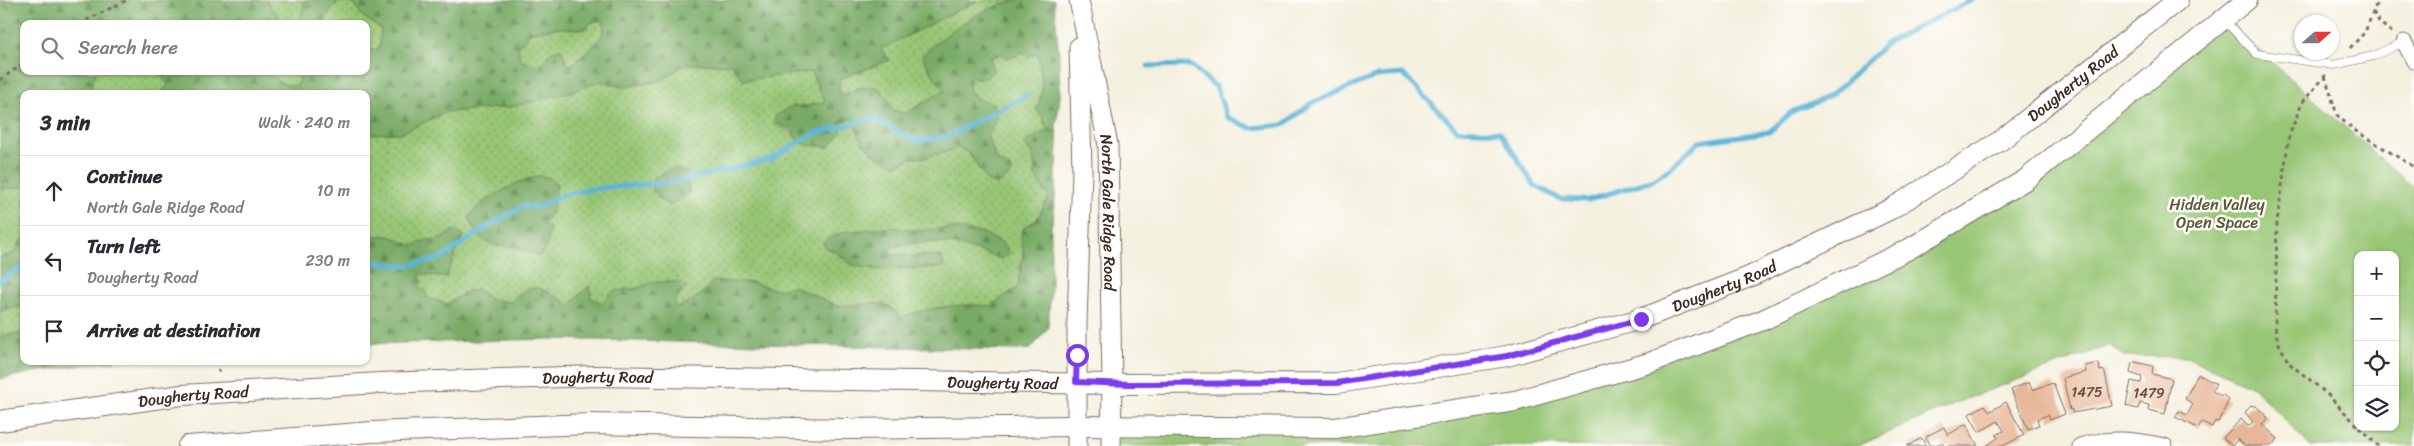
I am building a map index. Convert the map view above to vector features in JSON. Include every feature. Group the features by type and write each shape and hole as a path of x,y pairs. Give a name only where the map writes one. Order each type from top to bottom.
{"main road":[{"name":"Dougherty Road","path":"0,421 182,396 390,382 598,376 1112,384 1337,383 1507,356 1641,319 1749,277 1891,209 2000,141 2178,0"},
{"path":"188,446 592,424 848,429 1077,426 1336,428 1515,400 1649,363 1763,320 1909,249 2016,185 2248,0"}],"street":[{"name":"North Gale Ridge Road","path":"1077,446 1076,382 1082,170 1078,0"},
{"name":"North Gale Ridge Road","path":"1078,0 1108,145 1112,384 1110,446"},
{"path":"2404,42 2414,61"},
{"path":"2080,446 2094,441 2115,439 2135,440 2165,446"}],"lane":[{"path":"2224,20 2257,54 2334,65 2373,56 2404,42"}],"path":[{"path":"87,20 127,0"},
{"path":"2354,421 2326,393 2289,363 2278,342 2275,325 2277,222 2289,136 2302,104 2334,65 2365,32 2378,0"},
{"path":"2373,12 2380,23 2404,42"},
{"path":"0,80 20,66"},
{"path":"2325,76 2338,116 2351,128 2414,167"},
{"path":"2364,431 2378,446"}],"green space":[{"path":"0,0 266,0 277,14 279,20 20,20 20,75 95,75 91,90 20,90 20,187 0,189"},
{"path":"266,0 305,0 300,20 279,20 277,14"},
{"path":"305,0 979,0 881,49 890,60 839,79 840,96 872,86 878,88 883,93 893,110 905,114 945,90 922,56 943,37 966,21 1005,3 1019,0 1054,0 1059,55 1060,97 1056,126 1058,147 1054,214 1051,227 1051,286 1048,328 1031,349 1017,350 550,339 370,344 370,236 389,236 413,246 423,241 434,239 436,242 454,230 463,236 446,277 420,274 422,281 418,288 425,290 428,298 447,304 468,291 478,290 491,300 511,302 519,294 527,290 540,288 569,305 589,286 591,298 601,303 613,291 636,289 652,282 678,282 687,288 676,299 674,308 696,299 712,281 751,282 777,290 793,286 838,306 875,303 889,306 902,317 945,307 990,306 1018,287 1023,253 1021,234 1025,226 1036,221 1049,197 1035,177 1034,158 1024,143 1047,130 1042,116 1036,109 1042,88 1037,53 1031,56 1021,52 1014,57 1006,58 999,54 990,58 993,71 986,78 970,78 969,91 978,99 994,104 998,118 987,136 998,162 1010,167 1010,175 997,185 987,181 970,154 960,148 927,157 911,158 897,165 889,162 868,149 859,136 855,120 851,119 839,123 841,132 829,147 812,146 802,143 793,131 774,123 775,116 793,106 808,106 825,101 811,72 743,80 731,64 686,64 660,81 625,87 599,81 574,91 510,107 446,112 401,133 370,134 370,90 164,90 168,84 160,75 273,75 278,81 297,86 301,75 370,75 370,50 379,49 381,29 362,16 354,4 342,1 333,6 325,20 300,20","holes":["604,20 602,35 599,41 574,64 568,65 561,49 550,52 541,65 531,66 520,59 518,46 531,32 556,28 584,29 592,22"]},
{"path":"979,0 1019,0 986,10 938,41 922,56 936,79 945,89 940,93 906,114 893,110 883,93 872,86 858,88 840,96 839,79 890,60 880,49"},
{"path":"342,1 354,4 362,16 368,20 325,20 333,5"},
{"path":"604,19 604,28 599,41 574,64 568,65 561,49 546,61 537,65 520,59 518,46 531,32 556,28 584,29 592,22"},
{"name":"Hidden Valley Open Space","path":"2223,19 2414,188 2414,446 2310,446 2253,387 2186,357 2123,356 2110,345 1958,402 1858,446 1111,446 1110,426 1336,428 1515,401 1763,320 2025,180"},
{"path":"370,21 381,29 379,49 370,50"},
{"path":"1021,52 1037,52 1042,88 1036,109 1042,116 1047,130 1025,144 1034,158 1035,177 1049,197 1036,221 1025,226 1021,234 1023,253 1018,287 990,306 945,307 902,317 889,306 875,303 838,306 793,286 777,290 751,282 704,293 680,307 673,308 676,299 652,282 636,289 624,289 601,303 591,298 589,287 569,305 551,291 519,293 511,302 491,300 478,290 468,291 447,304 428,298 418,288 419,274 446,277 463,236 454,230 436,242 423,241 413,246 389,236 370,236 370,134 401,133 446,112 510,107 574,91 599,81 625,87 660,81 686,64 731,64 743,80 811,72 825,101 808,106 793,106 782,128 820,146 829,147 841,132 839,123 851,119 855,120 856,130 897,165 911,158 927,157 960,148 970,154 987,181 1010,175 1010,167 998,162 987,135 992,129 994,104 978,99 969,91 970,78 993,71 990,58 1000,54 1014,57","holes":["688,172 689,193 671,205 666,204 658,197 661,173","539,176 551,178 557,184 528,254 513,246 498,246 480,205 518,182","891,227 921,231 951,228 983,233 1002,243 975,249 957,244 913,242 891,247 889,256 930,255 944,267 932,269 852,265 836,252 824,247 845,232"]},
{"path":"95,75 160,75 169,85 165,90 91,90"},
{"path":"273,75 301,75 297,86 285,84 275,79"},
{"path":"674,168 688,172 686,175 689,193 671,205 666,204 652,189 653,178"},
{"path":"539,176 551,178 557,184 552,211 542,223 550,228 547,245 540,256 512,246 500,246 487,242 475,231 469,216 484,202 501,191"},
{"path":"20,187 20,241 14,253 0,257 0,189"},
{"path":"891,227 921,231 951,228 983,233 1002,243 1010,253 1001,259 960,246 934,243 906,244 891,247 889,255 942,256 944,267 877,270 852,265 836,252 824,247 824,242 839,234 856,230"},
{"path":"19,242 20,307 0,311 0,257 14,253"},
{"path":"20,307 20,334 0,336 0,311"},
{"path":"20,334 20,365 86,365 0,379 0,336"}],"building":[{"path":"2099,363 2100,371 2103,370 2105,373 2112,406 2072,413 2063,378 2086,372 2085,366"},
{"path":"2132,363 2153,366 2152,374 2172,379 2165,414 2148,410 2149,405 2140,403 2138,409 2126,406 2131,381 2141,383 2142,377 2130,373"},
{"path":"2198,374 2216,384 2212,391 2221,396 2222,394 2229,400 2218,422 2215,421 2212,427 2202,422 2198,428 2175,417 2179,411 2187,415 2193,404 2185,399"},
{"path":"2029,382 2032,390 2053,383 2065,414 2050,420 2048,415 2037,419 2039,425 2028,429 2011,390"},
{"path":"2006,402 2024,435 2003,446 1986,446 1998,438 1996,435 2004,431 1998,421 1979,432 1969,414 1985,405 1989,412"},
{"path":"2252,405 2254,407 2255,405 2268,418 2262,424 2278,439 2271,446 2245,446 2238,439 2232,446 2223,438 2241,419 2248,426 2253,422 2245,412"},
{"path":"1966,424 1978,446 1944,446 1942,443 1930,446 1926,439 1927,436 1944,427 1948,435"},
{"path":"1922,438 1926,446 1907,446"}],"waterway":[{"path":"1148,66 1190,65 1216,87 1227,117 1251,128 1283,125 1312,103 1377,76 1403,74 1457,130 1500,132 1534,185 1560,199 1588,200 1653,180 1672,167 1699,142 1769,132 1793,111 1817,102 1835,92 1888,42 1972,0"},
{"path":"370,262 405,266 442,258 476,234 523,206 537,207 566,194 599,188 674,182 771,159 813,134 874,118 915,141 946,137 1027,95"},
{"path":"0,280 20,269"}],"route":[{"path":"1077,355 1076,382 1112,384 1337,383 1507,356 1641,319"}]}
